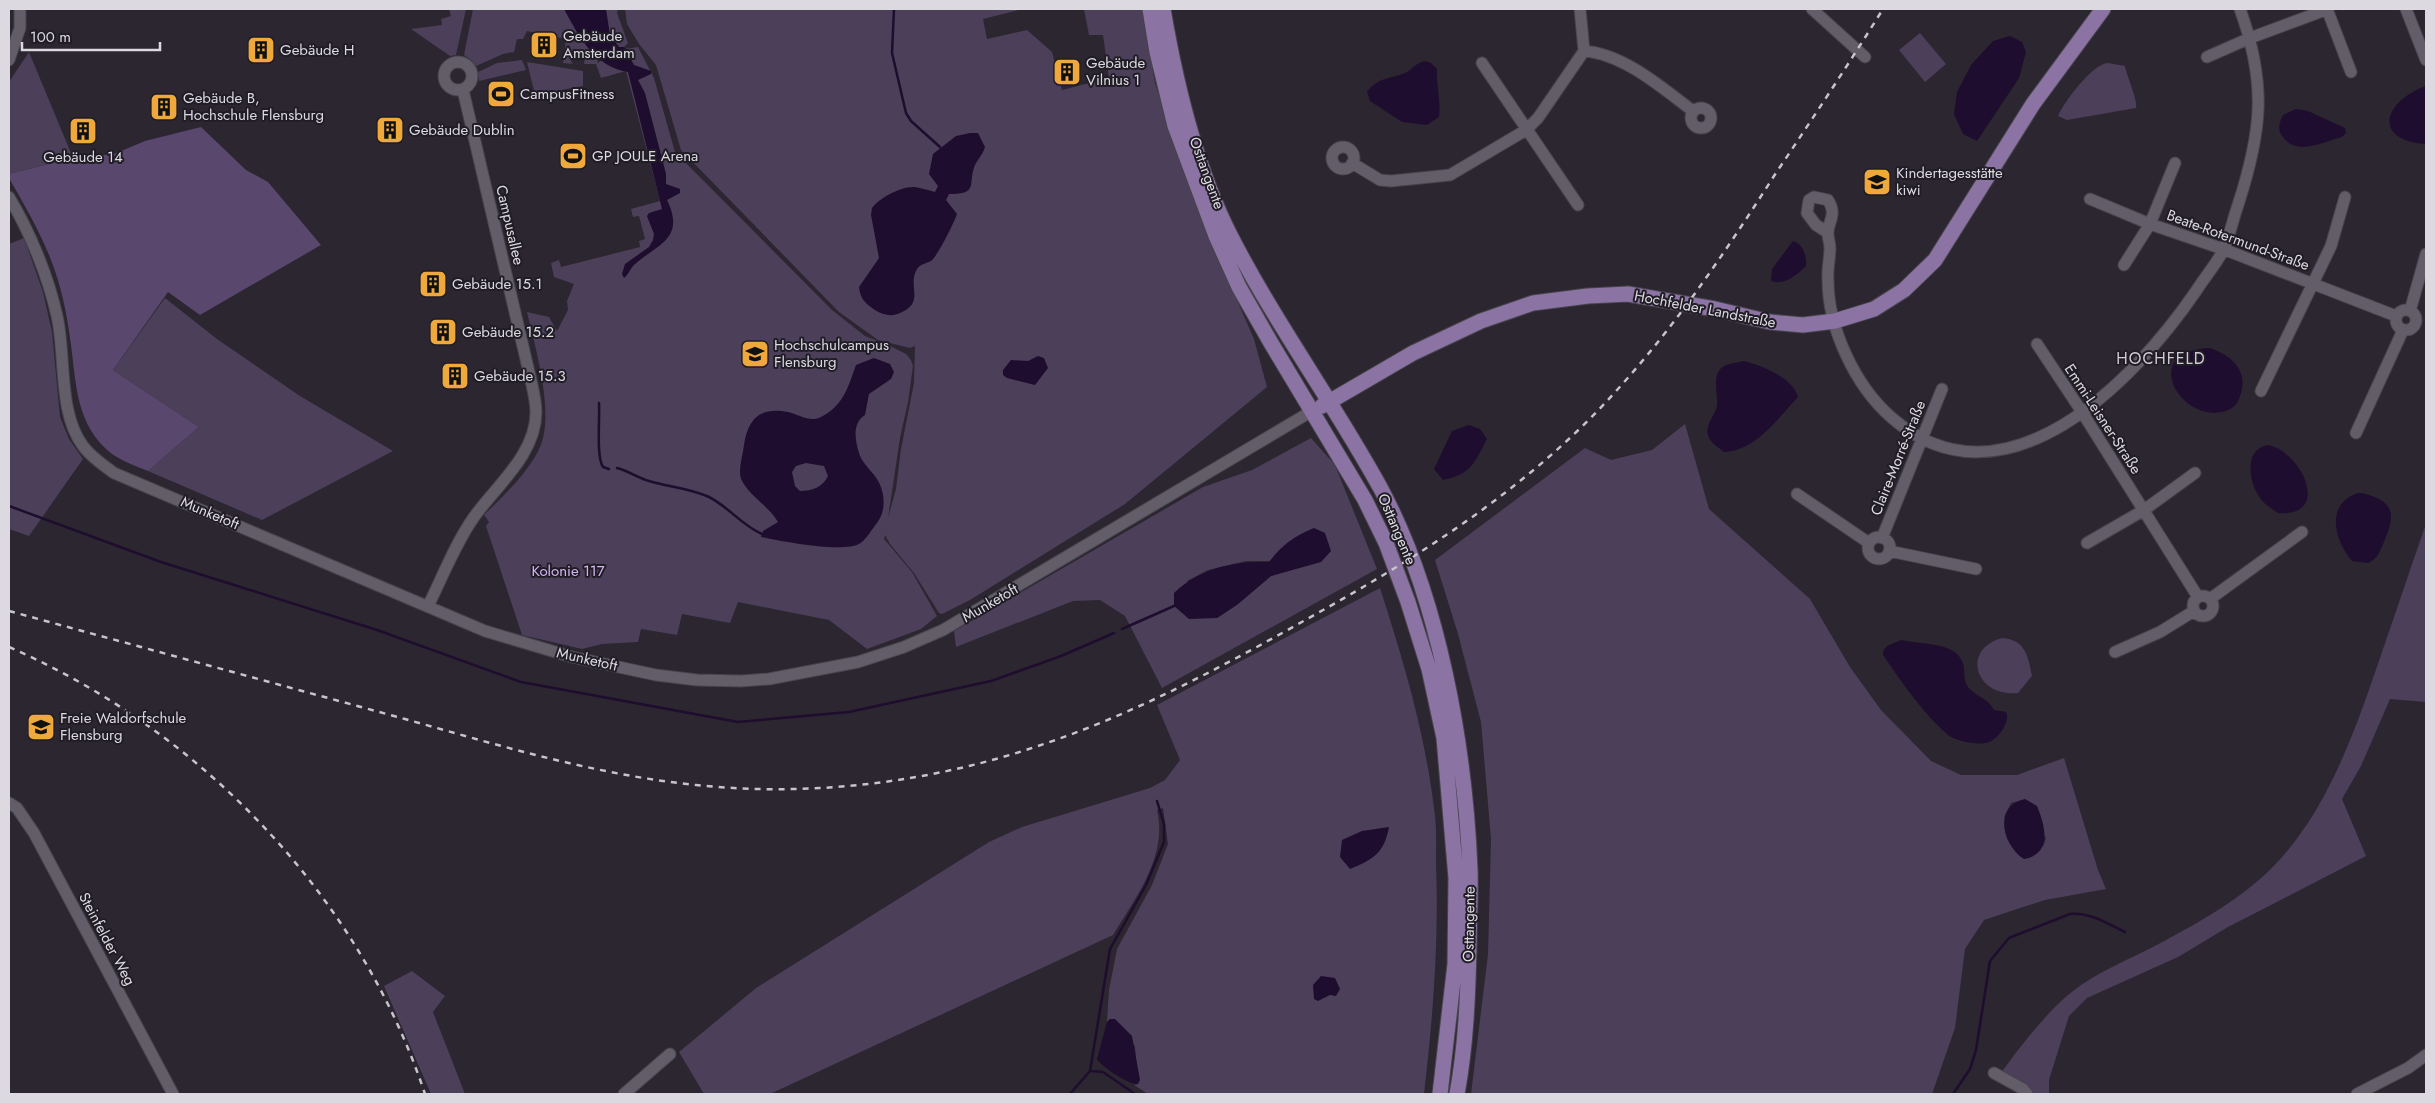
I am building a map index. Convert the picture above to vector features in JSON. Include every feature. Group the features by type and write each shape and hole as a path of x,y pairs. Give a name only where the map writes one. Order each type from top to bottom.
{"main road":[{"name":"Osttangente","path":"1150,9 1157,52 1175,126 1216,236 1240,287 1365,500 1386,543 1408,602 1429,670 1444,738 1456,878 1455,964 1440,1094"},
{"name":"Osttangente","path":"1163,9 1170,51 1188,123 1228,232 1254,280 1381,490 1402,534 1424,594 1443,663 1457,733 1470,870 1464,1054 1457,1094"},
{"name":"Hochfelder Landstraße","path":"1329,402 1413,353 1481,321 1533,303 1588,296 1628,294 1715,309 1770,322 1803,325 1836,321 1874,309 1904,290 1935,260 2032,104 2103,9"},
{"name":"Munketoft","path":"1312,411 1329,402"}],"street":[{"path":"9,60 20,28 20,9"},
{"path":"1352,163 1380,180 1391,181 1450,175 1526,130 1538,118 1584,51 1580,9"},
{"path":"1812,9 1865,57"},
{"path":"1827,232 1831,245 1828,280 1830,301 1842,343 1854,373 1868,392 1892,418 1922,440 1972,452 2004,450 2050,432 2082,412 2111,390 2174,324 2224,249 2252,162 2257,131 2258,82 2250,38 2240,9"},
{"path":"2207,58 2250,38 2327,9 2351,72"},
{"path":"2406,9 2426,60"},
{"path":"1584,51 1592,52 1638,70 1692,111"},
{"path":"1482,63 1578,205"},
{"name":"Campusallee","path":"428,606 459,542 475,516 521,456 531,437 536,412 532,385 463,90"},
{"name":"Beate-Rotermund-Straße","path":"2124,265 2150,224 2175,164"},
{"name":"Munketoft","path":"9,196 49,286 57,315 70,422 83,447 96,460 114,473 485,631 572,657 656,675 697,680 741,681 769,679 839,666 904,647 971,615 1312,411"},
{"name":"Beate-Rotermund-Straße","path":"2261,391 2331,246 2345,197"},
{"name":"Beate-Rotermund-Straße","path":"2090,199 2150,224 2224,249 2396,316"},
{"path":"2410,311 2426,254"},
{"path":"2404,310 2410,311 2415,316 2415,325 2409,330 2402,330 2395,323 2396,316 2404,310"},
{"path":"2356,434 2402,330"},
{"name":"Emmi-Leisner-Straße","path":"2037,344 2144,510 2204,598"},
{"name":"Claire-Morré-Straße","path":"1882,538 1942,389"},
{"path":"2087,543 2144,510 2196,473"},
{"path":"1797,494 1869,543 1868,552 1876,559 1883,558 1889,551 1976,569"},
{"path":"2194,611 2194,602 2204,598 2302,532"},
{"name":"Claire-Morré-Straße","path":"1869,543 1876,538 1882,538 1888,542 1889,551"},
{"path":"2194,611 2202,616 2208,615 2213,608 2204,598"},
{"path":"2115,652 2160,632 2194,611"},
{"name":"Steinfelder Weg","path":"9,803 17,808 34,833 173,1094"},
{"path":"624,1094 670,1054"},
{"path":"2357,1094 2408,1068 2426,1056"},
{"path":"1994,1073 2023,1089 2027,1094"}],"green space":[{"path":"449,9 466,9 456,55 450,56 411,29 442,25 441,19 451,16"},
{"name":"Kolonie 117","path":"473,9 618,9 617,13 628,43 624,47 598,60 597,63 625,49 638,47 654,78 675,152 832,310 865,336 906,354 911,360 913,366 908,402 900,438 888,518 896,489 901,449 914,383 915,346 910,348 878,340 839,312 681,150 656,65 639,44 627,24 625,9 1023,9 983,19 987,39 1027,30 1052,52 1062,90 1109,78 1103,35 1089,35 1084,9 1142,9 1155,83 1197,208 1254,339 1267,387 1125,504 970,600 942,614 939,613 914,573 885,535 884,539 912,572 937,616 921,629 867,649 829,620 738,602 730,623 682,614 677,635 641,629 638,642 602,644 582,649 522,635 486,526 489,522 484,515 529,466 540,447 544,433 545,399 539,361 527,312 549,317 557,331 568,310 567,301 574,284 554,277 551,263 559,260 561,267 640,247 639,241 645,239 639,216 633,217 631,209 660,201 626,71 601,78 596,64 584,64 586,53 573,50 571,61 573,64 563,63 566,39 527,31 523,39 517,39 514,52 503,54 476,66 464,55"},
{"path":"1920,33 1946,64 1925,82 1899,50"},
{"path":"29,52 73,158 9,174 9,82"},
{"path":"522,60 526,70 479,81 478,72 497,63"},
{"path":"527,62 583,71 583,86 535,95"},
{"path":"2108,63 2125,66 2136,108 2067,120 2058,116 2079,85 2094,70"},
{"path":"24,238 43,292 52,332 60,417 69,439 83,459 29,536 9,529 9,244"},
{"path":"165,298 217,339 300,396 393,451 262,520 148,471 199,427 113,370"},
{"path":"1685,424 1709,509 1810,599 1850,667 1881,710 1931,761 1961,775 2017,775 2064,758 2098,870 2106,889 2045,900 1984,920 1965,949 1955,1028 1932,1094 1471,1094 1488,954 1491,839 1481,722 1458,634 1435,560 1585,448 1611,460 1652,450","holes":["2018,801 2046,838 2043,847 2004,817 2011,803"]},
{"path":"1311,438 1335,465 1377,569 1162,688 1125,616 1100,600 1073,601 956,647 954,631 1203,487 1252,470","holes":["1246,561 1321,561 1271,576 1238,604 1217,618 1187,581 1208,570"]},
{"path":"2426,524 2426,702 2390,699 2361,766 2342,799 2366,856 2228,927 2178,957 2087,998 2069,1016 2049,1080 2049,1094 2033,1094 2027,1087 2001,1073 2044,1018 2073,991 2100,973 2149,949 2234,899 2260,879 2283,856 2303,831 2320,803 2349,744"},
{"path":"1380,588 1405,669 1419,724 1436,822 1436,951 1433,1008 1424,1094 1148,1094 1134,1085 1138,1084 1135,1046 1110,1019 1107,1022 1109,990 1117,949 1152,885 1168,844 1163,808 1157,810 1158,844 1148,876 1113,935 770,1094 704,1094 679,1052 756,988 989,842 1022,827 1150,788 1165,780 1180,760 1157,705"},
{"path":"2002,638 2010,639 2021,645 2029,661 2032,676 2018,693 2004,693 1992,688 1983,681 1978,672 1981,652 1989,644"},
{"path":"412,971 445,996 433,1012 465,1094 431,1094 384,986"}],"shaded area":[{"path":"564,9 606,9 610,35 619,47 624,47 634,65 651,71 651,74 638,80 645,93 666,174 666,184 680,189 680,193 667,200 672,213 673,224 671,232 660,245 634,265 624,278 622,274 625,264 649,247 653,240 654,234 647,216 649,213 662,209 628,72 616,69 597,57 582,40"},
{"path":"2010,36 2022,42 2026,52 2019,78 1977,141 1963,134 1954,114 1957,92 1971,65 1993,41"},
{"path":"1425,61 1431,63 1437,69 1439,117 1427,125 1402,122 1370,101 1367,92 1375,84 1384,79 1405,73"},
{"path":"2426,86 2426,144 2408,141 2397,135 2391,128 2390,119 2393,110 2401,101"},
{"path":"2296,109 2308,111 2345,128 2346,133 2342,137 2319,144 2303,147 2295,146 2283,137 2279,129 2283,115"},
{"path":"201,127 246,170 268,182 321,245 200,315 168,292 113,370 199,427 148,471 109,452 87,424 78,396 67,321 58,279 46,247 9,178 9,174 73,158 114,154 145,141"},
{"path":"978,133 985,147 975,165 969,190 959,194 949,194 946,200 957,214 953,225 934,258 917,269 914,277 914,300 908,309 894,315 878,312 864,301 859,287 879,258 871,215 872,208 885,197 903,188 915,187 935,192 938,186 929,174 933,154 956,136"},
{"path":"1793,241 1804,251 1806,266 1785,281 1771,281 1772,269"},
{"path":"2210,348 2236,364 2242,377 2241,393 2237,403 2228,410 2212,413 2196,408 2183,399 2174,387 2171,374 2175,361 2187,352"},
{"path":"1038,356 1044,358 1048,368 1035,385 1007,378 1003,375 1003,370 1011,360 1028,361"},
{"path":"874,358 890,364 894,372 891,379 869,394 865,415 856,427 856,443 861,459 879,482 883,495 884,504 879,520 863,541 851,546 826,547 761,537 763,531 778,522 749,491 741,479 741,462 746,436 752,421 757,416 770,411 788,412 808,419 821,417 840,401 856,365","holes":["806,463 824,466 828,476 820,486 800,491 795,486 792,472 796,466"]},
{"path":"1744,361 1767,369 1783,378 1795,390 1798,397 1766,432 1756,440 1736,450 1724,452 1710,440 1707,431 1717,406 1716,378 1724,366"},
{"path":"1469,425 1480,429 1487,439 1475,461 1466,471 1453,478 1443,480 1434,469 1452,431"},
{"path":"2268,445 2280,450 2291,459 2300,470 2306,483 2308,495 2304,505 2295,511 2278,513 2268,506 2256,492 2250,467 2255,453 2260,448"},
{"path":"2358,493 2368,494 2384,502 2388,507 2391,517 2387,535 2381,549 2376,557 2368,563 2352,561 2337,533 2337,514 2341,505 2348,498"},
{"path":"1314,528 1325,533 1331,551 1321,562 1271,576 1238,604 1217,618 1189,619 1174,606 1174,593 1195,577 1230,565 1269,562 1288,542"},
{"path":"1901,640 1944,647 1958,655 1963,664 1968,687 1989,703 1994,710 2006,712 2007,720 2005,725 1993,740 1980,743 1956,739 1948,735 1930,717 1883,655 1883,651 1887,646"},
{"path":"2025,799 2037,806 2044,830 2044,838 2043,845 2039,851 2033,856 2024,859 2010,845 2004,826 2008,809 2015,803"},
{"path":"1389,827 1381,849 1366,862 1350,869 1340,857 1342,840 1362,831"},
{"path":"1321,976 1335,978 1340,989 1336,996 1330,995 1318,1001 1314,999 1313,985"},
{"path":"1110,1019 1115,1019 1132,1036 1140,1080 1138,1084 1128,1082 1116,1075 1097,1059 1107,1022"}],"waterway":[{"path":"894,9 892,53 906,113 911,121 940,147"},
{"path":"599,403 601,462 603,467 609,469"},
{"path":"617,468 649,481 709,497 762,534"},
{"path":"9,506 161,562 377,630 521,682 738,722 849,712 991,681 1061,656 1114,633"},
{"path":"1122,629 1174,606"},
{"path":"1070,1094 1090,1071 1110,949 1146,885 1164,842 1164,824 1157,801"},
{"path":"1953,1094 1970,1069 1976,1050 1990,961 2009,938 2070,914 2092,917 2125,932"},
{"path":"1091,1071 1103,1072 1135,1094"}],"railway":[{"path":"9,611 513,749 586,767 696,785 782,789 868,784 952,770 1035,747 1108,720 1178,688 1248,652 1357,591 1476,514 1550,456 1617,390 1680,313 1738,232 1883,9"},
{"path":"9,647 79,682 145,724 207,772 264,827 315,887 359,952 396,1021 425,1094"}],"place":[{"name":"Gebäude Amsterdam","path":"544,45"},
{"name":"Gebäude H","path":"261,50"},
{"name":"Gebäude Vilnius 1","path":"1067,72"},
{"name":"CampusFitness","path":"501,94"},
{"name":"Gebäude B, Hochschule Flensburg","path":"164,107"},
{"name":"Gebäude Dublin","path":"390,130"},
{"name":"Gebäude 14","path":"83,131"},
{"name":"GP JOULE Arena","path":"573,156"},
{"name":"Kindertagesstätte kiwi","path":"1877,182"},
{"name":"Gebäude 15.1","path":"433,284"},
{"name":"Gebäude 15.2","path":"443,332"},
{"name":"Hochschulcampus Flensburg","path":"755,354"},
{"name":"Gebäude 15.3","path":"455,376"},
{"name":"Freie Waldorfschule Flensburg","path":"41,727"}],"district":[{"name":"HOCHFELD","path":"2161,358"}]}
